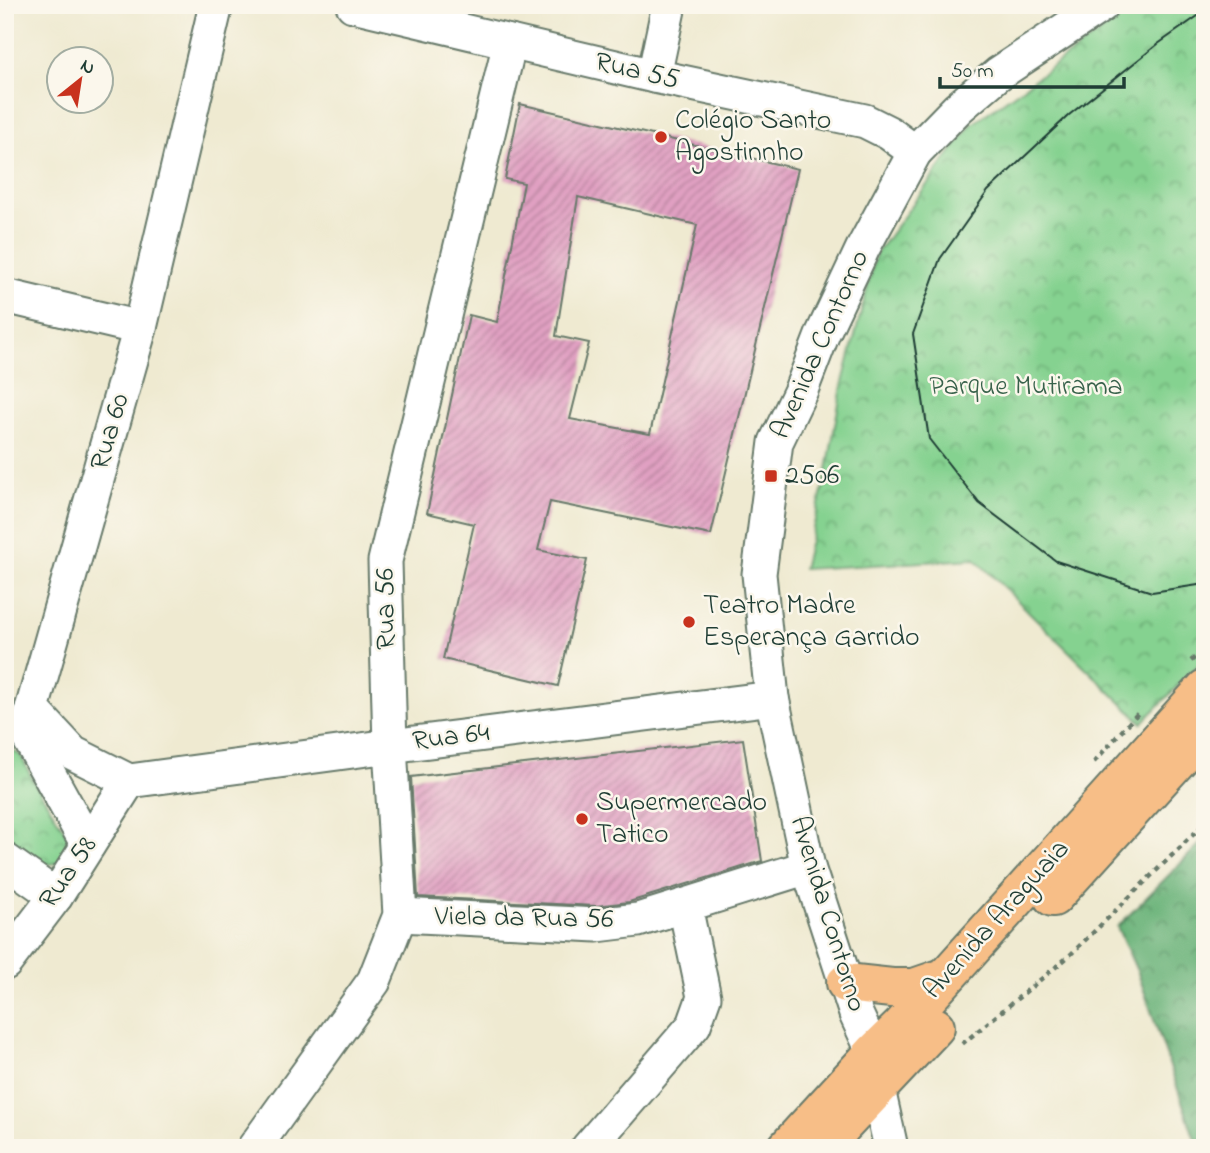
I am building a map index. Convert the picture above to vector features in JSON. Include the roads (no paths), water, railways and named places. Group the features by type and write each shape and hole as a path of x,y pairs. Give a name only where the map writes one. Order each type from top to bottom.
{"main road":[{"name":"Avenida Araguaia","path":"827,1148 901,1027 1205,689"},
{"name":"Avenida Araguaia","path":"787,1148 876,1071 1205,730"},
{"path":"846,983 914,988 943,978"}],"street":[{"name":"Rua 60","path":"22,725 141,328 216,5"},
{"name":"Rua 55","path":"353,5 654,76 865,121 889,133 915,152"},
{"path":"654,76 668,5"},
{"name":"Avenida Contorno","path":"891,1148 876,1071 808,867 772,698 759,575 776,442 802,390 823,333 851,272 915,152 958,108 998,74 1102,5"},
{"name":"Rua 56","path":"254,1148 374,981 400,915 390,746 384,561 510,42"},
{"path":"5,296 141,328"},
{"name":"Rua 64","path":"129,781 772,698"},
{"path":"22,725 129,781"},
{"path":"22,725 88,845"},
{"name":"Rua 58","path":"5,963 56,896 129,781"},
{"path":"5,860 56,896"},
{"name":"Viela da Rua 56","path":"400,915 597,925 638,920 808,867"},
{"path":"588,1148 694,1025 704,997 685,906"}],"tram line":[{"path":"1205,11 1158,44 1069,115 988,191 940,259 913,334 929,439 979,503 1056,561 1152,592 1205,584"}],"place":[{"name":"Colégio Santo Agostinnho","path":"661,137"},
{"name":"2506","path":"771,476"},
{"name":"Teatro Madre Esperança Garrido","path":"689,622"},
{"name":"Supermercado Tatico","path":"582,819"}],"park label":[{"name":"Parque Mutirama","path":"1026,387"}]}
